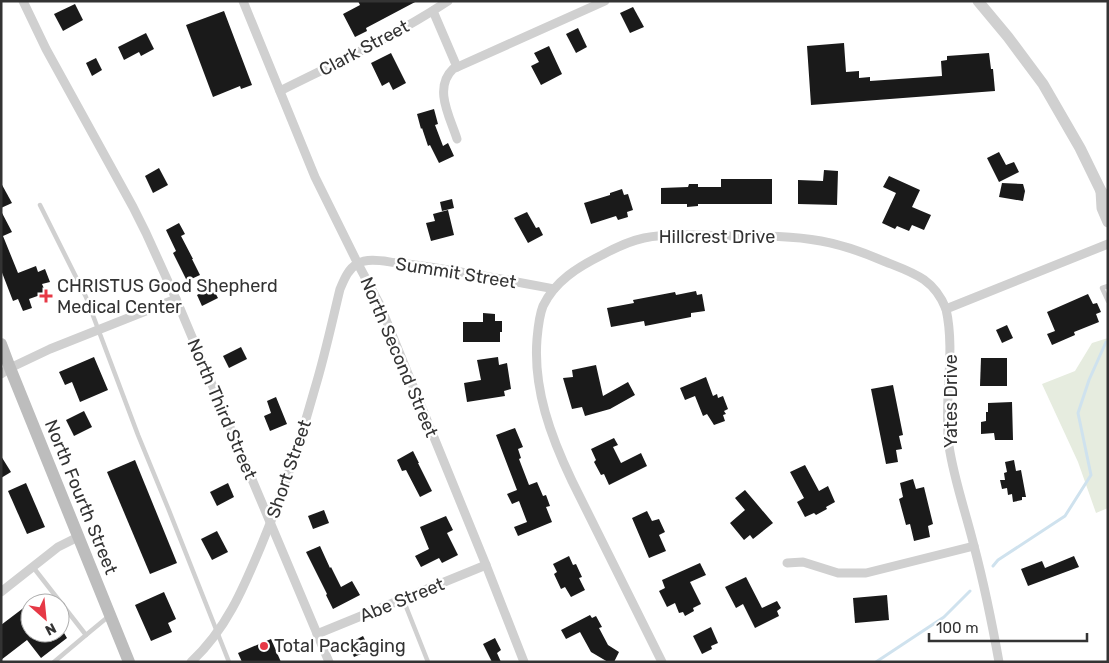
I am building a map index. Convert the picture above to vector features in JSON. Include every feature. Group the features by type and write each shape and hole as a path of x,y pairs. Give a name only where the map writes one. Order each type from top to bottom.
{"main road":[{"name":"North Fourth Street","path":"1,344 6,371 78,537 129,662"}],"street":[{"name":"North Second Street","path":"243,1 315,177 380,305 524,662"},
{"name":"Clark Street","path":"280,91 374,44 448,1"},
{"path":"457,139 445,104 443,92 445,80 450,72 457,67 605,1"},
{"path":"978,1 1014,44 1043,84 1105,193 1102,208 1108,222"},
{"name":"North Third Street","path":"25,2 46,49 140,220 176,299 329,662"},
{"path":"433,11 457,67"},
{"name":"Hillcrest Drive","path":"662,662 572,481 548,421 539,387 536,348 543,307 554,289 583,264 626,243 644,238 682,235 787,237 822,241 843,246 898,266 925,280 932,286 938,292 946,309"},
{"path":"946,309 1108,244"},
{"name":"Summit Street","path":"358,264 371,261 438,267 554,289"},
{"name":"Short Street","path":"191,662 217,633 242,592 270,524 294,457 316,388 340,289 352,268 358,264"},
{"path":"6,371 43,352 176,299"},
{"name":"Yates Drive","path":"946,309 951,349 947,414 949,446 982,576 1000,662"},
{"path":"1,592 58,547 78,537"},
{"path":"787,564 802,562 838,573 866,573 974,546"},
{"name":"Abe Street","path":"318,634 486,565"}],"lane":[{"path":"40,205 86,297 138,436 229,662"},
{"path":"1108,286 1102,288 1108,300"},
{"path":"33,567 86,634"},
{"path":"403,599 428,662"},
{"path":"54,662 110,615"}],"shaded area":[{"path":"1108,338 1108,508 1096,513 1078,462 1042,384 1075,371 1092,343"}],"building":[{"path":"358,1 417,1 366,28 367,31 355,37 343,14 360,5"},
{"path":"75,4 83,20 63,31 54,14"},
{"path":"633,7 644,27 630,33 620,13"},
{"path":"224,11 252,85 241,89 240,86 213,97 186,25"},
{"path":"578,28 587,47 576,53 566,34"},
{"path":"146,33 154,49 141,56 139,52 124,60 118,47"},
{"path":"844,43 846,72 859,71 859,78 870,77 870,81 942,76 941,61 947,60 947,56 989,53 995,91 811,105 807,46"},
{"path":"549,46 562,74 541,85 531,66 539,62 534,53"},
{"path":"391,53 406,83 393,90 389,82 382,86 371,63"},
{"path":"96,58 102,70 92,76 86,63"},
{"path":"434,109 438,124 435,125 443,146 448,143 454,156 439,163 430,145 428,146 417,114"},
{"path":"999,152 1006,165 1014,162 1019,172 999,182 987,158"},
{"path":"159,168 168,185 153,193 145,176"},
{"path":"824,170 838,171 837,205 798,204 798,180 823,181"},
{"path":"889,176 920,190 912,207 931,215 924,230 912,225 909,231 897,226 895,229 882,223 896,193 883,187"},
{"path":"721,179 772,179 772,204 698,204 698,206 687,207 687,204 661,204 661,188 688,187 689,184 698,184 698,187 721,187"},
{"path":"1,183 12,203 1,208"},
{"path":"1002,183 1023,184 1025,191 1023,201 999,197"},
{"path":"622,189 624,195 628,194 633,210 627,212 628,217 618,220 616,216 591,224 584,203"},
{"path":"452,199 454,208 442,211 440,202"},
{"path":"448,210 454,235 431,241 426,223 435,221 433,214"},
{"path":"1,211 12,232 3,236 18,273 36,266 38,272 45,269 50,282 42,284 46,293 29,299 32,308 23,311 18,299 13,301 1,270"},
{"path":"527,212 536,228 539,227 543,235 528,243 514,218"},
{"path":"179,223 185,234 181,236 200,275 187,281 173,253 176,251 166,230"},
{"path":"212,287 218,298 202,306 197,295"},
{"path":"696,291 697,295 702,294 705,311 691,313 691,317 645,326 644,321 611,327 607,308 634,303 633,300 675,292 676,295"},
{"path":"1088,294 1093,304 1097,303 1101,312 1096,314 1099,322 1074,332 1075,335 1052,345 1047,334 1055,331 1047,312"},
{"path":"483,313 495,314 495,321 502,321 500,342 463,342 463,322 483,322"},
{"path":"1007,325 1013,338 1002,343 996,330"},
{"path":"241,347 247,359 229,368 223,356"},
{"path":"94,357 108,390 80,402 72,382 65,385 59,372"},
{"path":"498,357 499,365 507,363 511,389 504,391 505,396 467,402 464,383 481,380 477,360"},
{"path":"981,358 1007,358 1007,386 980,386"},
{"path":"596,365 603,396 628,382 635,395 610,409 585,416 582,407 572,409 563,378 573,377 572,370"},
{"path":"706,377 713,396 717,394 718,398 723,396 728,409 724,411 726,414 723,415 725,421 714,425 707,414 703,416 695,396 685,400 680,388"},
{"path":"893,385 903,435 899,436 902,449 896,450 898,462 886,464 871,389"},
{"path":"276,397 287,424 270,431 264,416 271,413 267,401"},
{"path":"1012,402 1013,440 995,440 994,433 981,434 981,422 986,421 988,403"},
{"path":"84,411 92,427 74,436 66,420"},
{"path":"515,428 523,447 518,449 521,458 519,459 529,485 537,482 543,496 546,495 550,506 546,507 552,522 518,536 514,527 527,522 519,501 512,504 507,494 517,490 496,435"},
{"path":"614,438 618,445 613,447 621,463 641,453 647,466 609,485 604,474 601,475 594,462 596,460 591,449"},
{"path":"413,451 432,491 420,497 406,470 402,471 397,460"},
{"path":"1,456 11,472 1,478"},
{"path":"135,460 177,563 150,574 107,472"},
{"path":"1014,460 1016,471 1021,470 1026,497 1013,502 1012,494 1008,495 1007,488 1002,489 1000,480 1005,480 1004,473 1007,472 1005,462"},
{"path":"805,465 819,491 828,486 835,502 816,515 814,513 805,517 797,502 804,498 790,472"},
{"path":"913,479 916,489 924,487 933,524 928,526 930,537 914,541 910,524 906,525 899,499 903,497 900,483"},
{"path":"26,483 45,527 27,534 8,491"},
{"path":"228,483 234,497 217,506 210,492"},
{"path":"745,490 773,523 753,539 750,535 744,540 730,523 745,510 735,498"},
{"path":"324,510 329,523 313,529 308,516"},
{"path":"647,511 652,521 659,519 665,532 659,535 666,551 649,558 632,518"},
{"path":"446,516 453,530 447,533 458,555 442,563 439,558 421,567 415,556 429,549 420,527"},
{"path":"217,531 228,552 212,560 201,539"},
{"path":"320,546 341,587 352,581 360,595 333,609 306,552"},
{"path":"569,556 573,565 576,564 582,577 579,578 585,590 571,597 565,587 561,589 554,574 557,572 553,564"},
{"path":"1074,556 1079,567 1028,586 1021,569 1042,561 1045,568"},
{"path":"700,563 706,575 690,582 701,604 693,608 694,611 685,616 683,612 679,613 675,603 667,607 659,591 665,588 662,580"},
{"path":"746,577 762,608 777,601 781,608 777,611 779,616 755,628 743,604 736,608 725,587"},
{"path":"164,592 176,619 168,623 172,632 151,641 135,605"},
{"path":"887,595 889,620 855,623 853,598"},
{"path":"20,611 20,643 23,643 1,660 1,625"},
{"path":"590,615 592,618 596,616 602,627 599,628 608,645 619,652 614,662 608,662 591,652 580,632 566,639 561,630"},
{"path":"711,627 718,643 711,646 712,649 702,654 693,636"},
{"path":"363,636 370,650 354,657 348,644"},
{"path":"495,638 501,650 497,653 501,662 492,662 483,644"},
{"name":"Total Packaging","path":"271,639 281,662 242,662 238,653"},
{"path":"29,643 60,643 41,658"}],"waterway":[{"path":"993,566 998,560 1065,516 1091,475 1078,413 1089,380 1106,342"},
{"path":"876,662 944,617 970,591"}],"place":[{"name":"CHRISTUS Good Shepherd Medical Center","path":"46,296"},
{"name":"Total Packaging","path":"264,646"}]}
